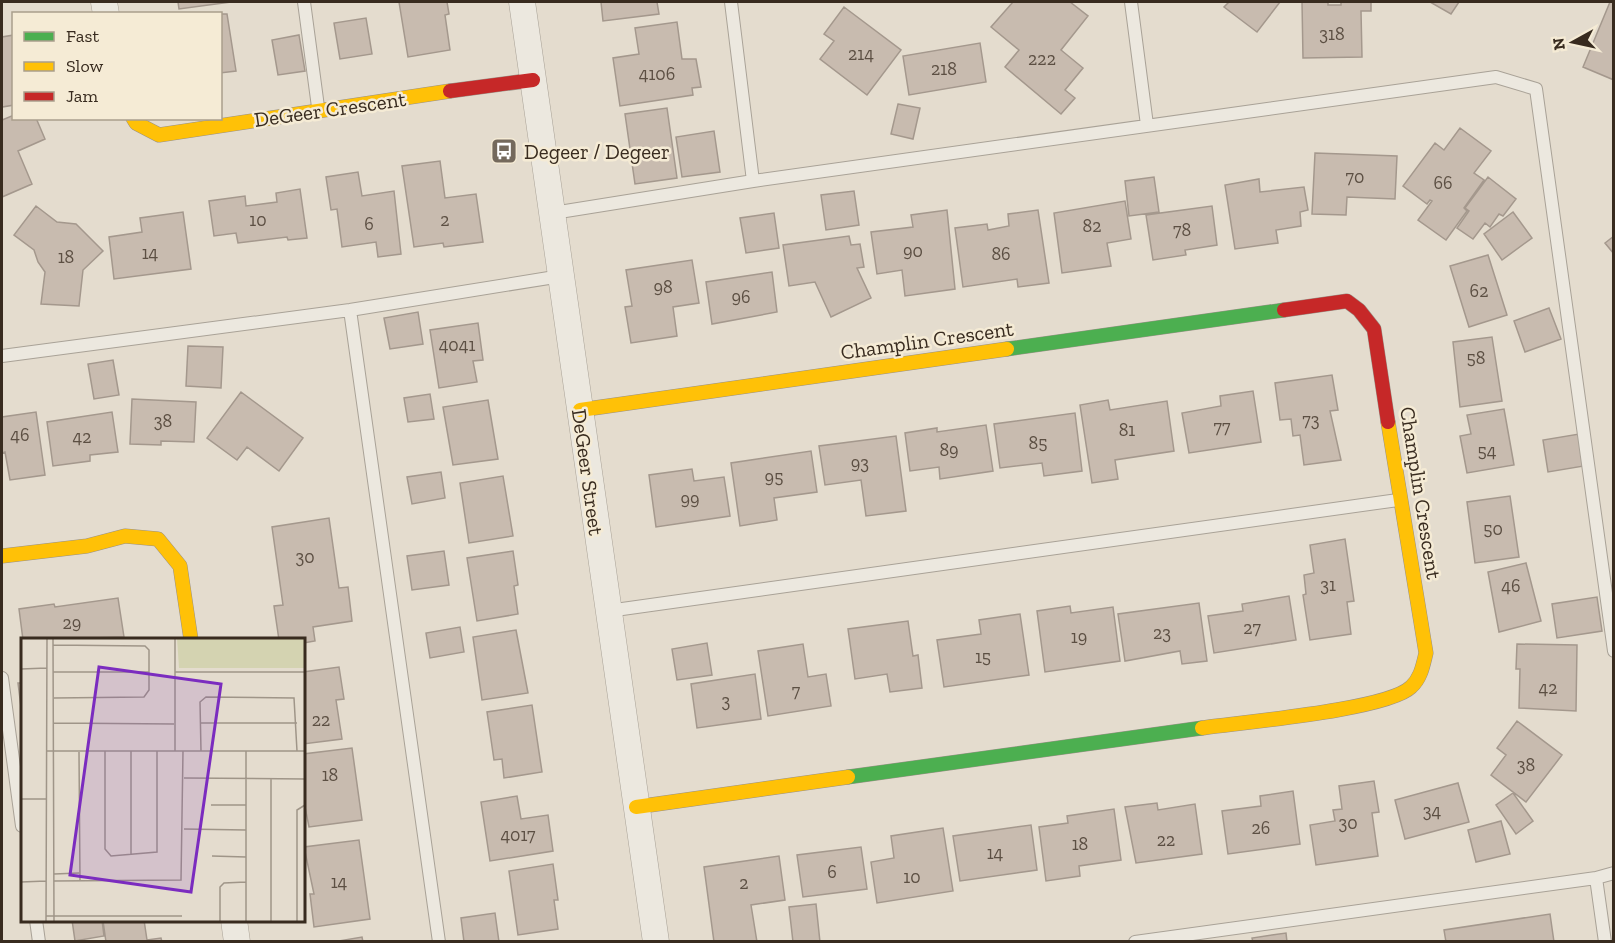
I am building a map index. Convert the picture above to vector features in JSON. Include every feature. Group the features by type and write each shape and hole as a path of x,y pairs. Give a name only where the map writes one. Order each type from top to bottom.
{"street":[{"name":"DeGeer Street","path":"522,2 656,942"},
{"name":"DeGeer Crescent","path":"134,120 159,135 319,109 533,80"},
{"name":"Champlin Crescent","path":"579,410 1347,301 1359,310 1374,329 1399,500 1426,653 1421,677 1407,691 1377,703 636,807"},
{"path":"2,556 87,546 124,536 158,539 180,566 191,638"},
{"path":"234,922 237,942"}],"lane":[{"path":"304,2 319,109"},
{"path":"731,2 753,181"},
{"path":"1131,2 1147,124"},
{"path":"553,213 753,181 1147,124 1496,77 1536,89 1614,651"},
{"path":"2,356 350,310 561,276"},
{"path":"350,310 439,942"},
{"path":"608,611 1399,500"},
{"path":"2,678 21,819"},
{"path":"1135,942 1596,878 1614,873"},
{"path":"1596,878 1605,942"},
{"path":"36,922 39,942"}],"building":[{"path":"178,2 231,2 179,9"},
{"path":"399,2 447,2 449,14 445,15 450,50 408,57"},
{"path":"601,2 657,2 659,14 603,21"},
{"path":"1013,2 1070,2 1088,16 1061,50 1083,68 1065,90 1075,98 1061,114 1005,67 1019,50 991,27"},
{"path":"1229,2 1280,2 1257,32 1224,7"},
{"path":"1302,2 1328,2 1328,5 1341,5 1341,2 1371,2 1371,11 1361,11 1362,57 1303,58"},
{"path":"1430,2 1459,2 1451,14"},
{"path":"1610,2 1614,2 1614,80 1583,67"},
{"path":"844,7 901,50 867,95 820,59 834,41 824,34"},
{"path":"222,14 227,14 236,71 222,73"},
{"path":"366,18 372,54 340,59 334,23"},
{"path":"677,22 682,59 696,59 701,87 692,88 693,95 620,106 613,58 639,54 635,28"},
{"path":"12,35 12,105 2,107 2,37"},
{"path":"299,35 305,71 278,75 272,40"},
{"path":"980,43 986,82 909,95 903,56"},
{"path":"898,104 920,108 913,139 891,134"},
{"path":"667,108 677,178 635,184 625,114"},
{"path":"12,116 12,120 37,120 45,139 18,151 32,184 2,197 2,120"},
{"path":"1460,128 1491,151 1474,173 1484,180 1464,208 1467,211 1446,240 1418,220 1432,201 1430,200 1427,204 1403,186 1435,143 1444,150"},
{"path":"714,131 720,172 682,177 676,137"},
{"path":"1315,153 1397,156 1395,199 1347,197 1346,215 1312,214"},
{"path":"440,161 445,198 476,194 483,242 444,247 443,243 414,247 402,166"},
{"path":"358,172 362,196 394,191 401,254 378,257 376,242 342,247 337,209 331,210 326,177"},
{"path":"1154,177 1159,212 1129,216 1125,181"},
{"path":"1488,177 1516,199 1503,216 1499,214 1490,227 1485,223 1473,239 1457,228 1469,211 1465,208"},
{"path":"1259,179 1260,192 1304,187 1308,210 1300,212 1301,226 1276,230 1278,243 1235,249 1225,185"},
{"path":"300,189 307,238 288,240 287,237 238,243 236,233 214,236 209,201 245,196 246,206 277,202 276,193"},
{"path":"854,191 859,225 826,230 821,195"},
{"path":"1125,201 1131,239 1107,243 1111,266 1062,273 1054,213"},
{"path":"36,206 57,222 76,224 103,251 83,270 79,306 41,304 45,272 34,250 14,235"},
{"path":"1212,206 1217,245 1185,250 1186,255 1153,260 1146,215"},
{"path":"947,210 955,289 905,296 902,270 877,274 871,232 913,227 911,215"},
{"path":"1038,210 1049,283 1018,287 1017,279 963,287 955,228 987,224 988,230 1009,226 1008,214"},
{"path":"183,212 191,269 114,279 109,237 142,232 140,218"},
{"path":"1513,212 1532,238 1502,260 1484,234"},
{"path":"774,213 779,248 746,253 740,218"},
{"path":"849,236 851,245 860,244 864,267 857,268 871,298 831,317 815,282 789,286 783,245"},
{"path":"1614,236 1614,254 1605,243"},
{"path":"1488,255 1507,315 1469,327 1450,266"},
{"path":"692,260 699,303 673,307 677,336 631,343 625,307 632,306 626,270"},
{"path":"772,272 777,312 712,324 706,282"},
{"path":"1549,308 1561,339 1525,352 1514,321"},
{"path":"418,312 423,344 390,349 384,318"},
{"path":"478,323 483,360 473,361 477,382 439,388 430,330"},
{"path":"1492,337 1502,401 1460,407 1453,342"},
{"path":"188,346 223,347 221,388 186,386"},
{"path":"113,360 119,395 94,399 88,364"},
{"path":"1332,375 1338,410 1330,411 1341,460 1304,465 1300,435 1293,436 1291,419 1280,420 1275,383"},
{"path":"1253,391 1261,442 1189,453 1182,413 1221,406 1220,396"},
{"path":"241,392 303,438 279,471 247,447 237,460 207,438"},
{"path":"430,394 434,419 408,422 404,398"},
{"path":"132,399 196,402 194,442 161,441 161,445 130,444"},
{"path":"488,400 498,459 453,465 443,407"},
{"path":"1108,400 1110,410 1167,401 1174,451 1115,460 1118,479 1092,483 1080,405"},
{"path":"1504,409 1514,465 1467,473 1460,436 1471,434 1467,415"},
{"path":"36,412 45,475 10,480 5,452 2,453 2,417"},
{"path":"112,412 118,452 90,455 90,461 53,466 47,422"},
{"path":"1075,413 1082,471 1044,476 1042,463 1000,468 994,424"},
{"path":"986,425 993,471 940,479 939,467 910,471 905,433 937,428 937,432"},
{"path":"1579,434 1584,466 1548,472 1543,440"},
{"path":"896,436 906,511 866,516 861,480 825,485 819,446"},
{"path":"811,451 817,492 774,498 777,520 740,526 731,463"},
{"path":"692,469 694,481 724,477 730,516 656,527 649,475"},
{"path":"441,472 445,498 412,504 407,477"},
{"path":"503,476 513,536 469,543 460,483"},
{"path":"1510,496 1519,557 1475,563 1467,502"},
{"path":"329,518 339,588 348,587 352,621 313,627 315,641 304,643 304,638 279,638 274,606 283,605 272,527"},
{"path":"1345,539 1354,601 1347,602 1351,634 1310,640 1303,595 1306,594 1304,575 1314,573 1310,545"},
{"path":"444,551 449,585 412,590 407,556"},
{"path":"513,551 518,585 514,586 518,614 477,621 467,558"},
{"path":"1526,563 1541,621 1499,632 1488,572"},
{"path":"1289,596 1296,640 1214,653 1208,616 1243,611 1242,604"},
{"path":"1597,597 1602,631 1557,638 1552,604"},
{"path":"118,598 124,637 23,638 19,609 54,604 55,607"},
{"path":"1199,603 1207,661 1182,664 1180,651 1125,661 1118,614"},
{"path":"1070,606 1071,613 1113,607 1120,661 1045,672 1037,611"},
{"path":"1020,614 1029,675 944,687 937,640 981,634 979,620"},
{"path":"908,621 913,656 918,655 922,688 890,692 887,674 855,679 848,629"},
{"path":"460,627 464,652 430,658 426,633"},
{"path":"516,630 528,693 482,700 473,637"},
{"path":"707,643 712,675 677,680 672,649"},
{"path":"803,644 808,677 826,674 831,706 768,716 758,651"},
{"path":"1517,644 1577,645 1576,711 1519,708 1520,669 1516,669"},
{"path":"339,667 344,699 336,700 342,739 304,744 304,672"},
{"path":"755,674 761,719 697,728 691,684"},
{"path":"18,683 21,683 21,707"},
{"path":"532,705 542,772 504,778 502,759 494,760 487,712"},
{"path":"1517,721 1562,755 1526,802 1491,775 1506,755 1497,748"},
{"path":"352,748 362,820 309,827 304,802 304,754"},
{"path":"1374,781 1379,812 1372,813 1378,856 1316,865 1310,825 1335,821 1333,810 1342,809 1339,786"},
{"path":"1458,783 1469,822 1405,839 1395,800"},
{"path":"1293,791 1300,844 1228,854 1222,811 1261,806 1260,796"},
{"path":"1513,793 1533,821 1516,834 1496,805"},
{"path":"517,796 521,819 548,815 553,851 490,861 481,802"},
{"path":"1157,803 1158,810 1195,804 1202,854 1136,863 1125,807"},
{"path":"1114,809 1121,860 1079,866 1080,876 1046,881 1039,827 1068,823 1067,816"},
{"path":"1501,821 1510,854 1476,862 1468,830"},
{"path":"1031,825 1037,870 960,881 953,836"},
{"path":"943,828 953,891 877,903 871,862 894,858 891,836"},
{"path":"359,840 370,919 314,927 310,894 314,894 304,847"},
{"path":"861,847 867,889 803,897 797,855"},
{"path":"779,856 785,900 751,905 757,942 714,942 704,867"},
{"path":"553,864 558,900 554,900 558,929 518,935 509,871"},
{"path":"816,904 820,942 793,942 789,907"},
{"path":"495,913 499,942 464,942 461,918"},
{"path":"1550,914 1554,942 1446,942 1444,930"},
{"path":"72,922 102,922 104,936 75,941"},
{"path":"103,922 144,922 147,940 161,938 162,942 106,942"},
{"path":"1286,933 1287,942 1253,942 1252,938"},
{"path":"362,937 363,942 333,942"}],"traffic: fast":[{"path":"1007,349 1284,310"},
{"path":"848,777 1202,728"}],"traffic: slow":[{"path":"134,120 159,135 450,91"},
{"path":"580,410 1007,349"},
{"path":"1202,728 1313,714 1374,702 1397,695 1411,687 1417,680 1426,653 1388,422"},
{"path":"2,556 87,546 125,536 158,539 180,566 191,638"},
{"path":"636,807 848,777"}],"traffic: jam":[{"path":"450,91 533,80"},
{"path":"1284,310 1347,301 1359,310 1374,329 1388,422"}],"place":[{"name":"Degeer / Degeer","path":"504,151"}]}
